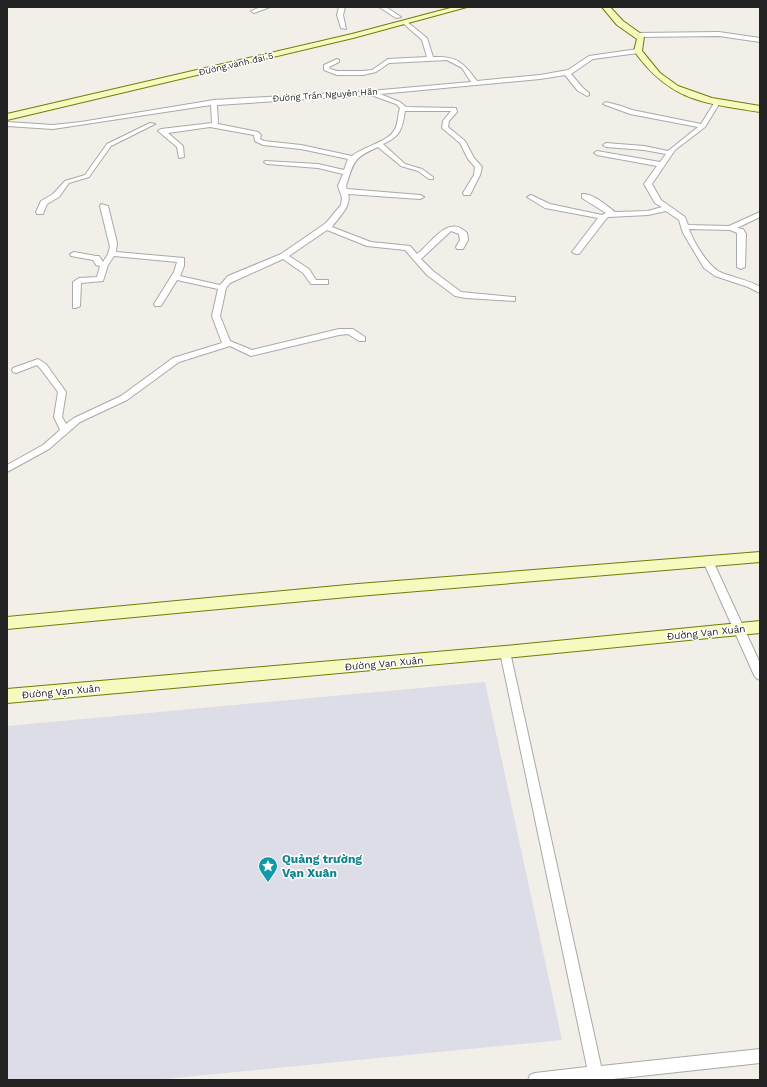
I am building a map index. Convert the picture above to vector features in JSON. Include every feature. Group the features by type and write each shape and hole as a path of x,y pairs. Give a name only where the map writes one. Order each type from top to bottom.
{"street":[{"path":"254,11 267,7"},
{"path":"342,7 340,15 344,28"},
{"path":"382,7 398,17"},
{"name":"Đường vành đai 5","path":"7,109 436,7"},
{"name":"Đường vành đai 5","path":"7,117 406,23 463,7"},
{"path":"606,7 620,23 641,38 638,51 653,70 665,81 679,89 718,101 760,109"},
{"path":"406,23 425,39 431,60"},
{"path":"637,34 719,34 760,40"},
{"name":"Đường Trần Nguyên Hãn","path":"7,124 53,127 214,102 370,93 540,77 567,73 574,70 591,57 638,51"},
{"path":"337,61 326,66 327,70 337,73 364,73 374,71 388,61 431,60 443,58 452,60 464,67 475,83"},
{"path":"567,73 573,78 578,89 587,94"},
{"path":"370,93 398,102 404,109 454,109 454,112 446,121 445,128 463,142 471,159 478,165 478,174 467,193"},
{"path":"718,101 703,126 676,146 648,184 658,201 682,218 685,227 707,266 718,274 760,290"},
{"path":"214,102 215,125"},
{"path":"606,104 619,107 630,112 703,126"},
{"path":"227,344 216,316 222,288 231,278 284,256 326,227 345,205 346,198 342,191 342,186 353,158 365,150 390,140 398,131 404,109"},
{"path":"137,114 180,146 181,157"},
{"path":"40,212 44,203 56,195 62,186 67,182 88,176 109,145 152,124"},
{"path":"163,132 215,125 256,133 259,142 301,147 353,158"},
{"path":"380,144 403,165 420,170 431,178"},
{"path":"606,145 644,148 670,153"},
{"path":"597,153 663,165"},
{"path":"267,162 318,166 347,173"},
{"path":"342,191 420,197"},
{"path":"585,196 601,205 612,214"},
{"path":"531,197 548,206 603,217 612,214 648,213 668,208"},
{"path":"76,306 78,280 100,279 104,265 112,254 114,247 104,206"},
{"path":"730,228 760,214"},
{"path":"576,252 603,217"},
{"path":"326,227 370,244 408,248 430,273 461,296 512,299"},
{"path":"685,227 737,229 742,234 741,267"},
{"path":"417,258 448,228 460,230 465,237 460,247"},
{"path":"74,254 96,258 99,263 104,265"},
{"path":"112,254 181,260 176,277 164,290 158,304"},
{"path":"284,256 306,271 314,282 325,282"},
{"path":"176,277 222,288"},
{"path":"8,467 46,447 83,416 124,398 176,360 231,343 251,354 339,332 350,331 362,339"},
{"path":"16,370 38,362 43,366 62,392 58,417 65,430"},
{"path":"7,623 358,590 760,557"},
{"path":"708,561 760,675"},
{"name":"Đường Vạn Xuân","path":"7,696 506,652 760,627"},
{"path":"506,652 596,1077"},
{"path":"535,1080 596,1077 760,1056"}],"shaded area":[{"name":"Quảng trường Vạn Xuân","path":"485,682 562,1040 155,1080 7,1080 7,726"}],"place":[{"name":"Quảng trường Vạn Xuân","path":"268,883"}]}
